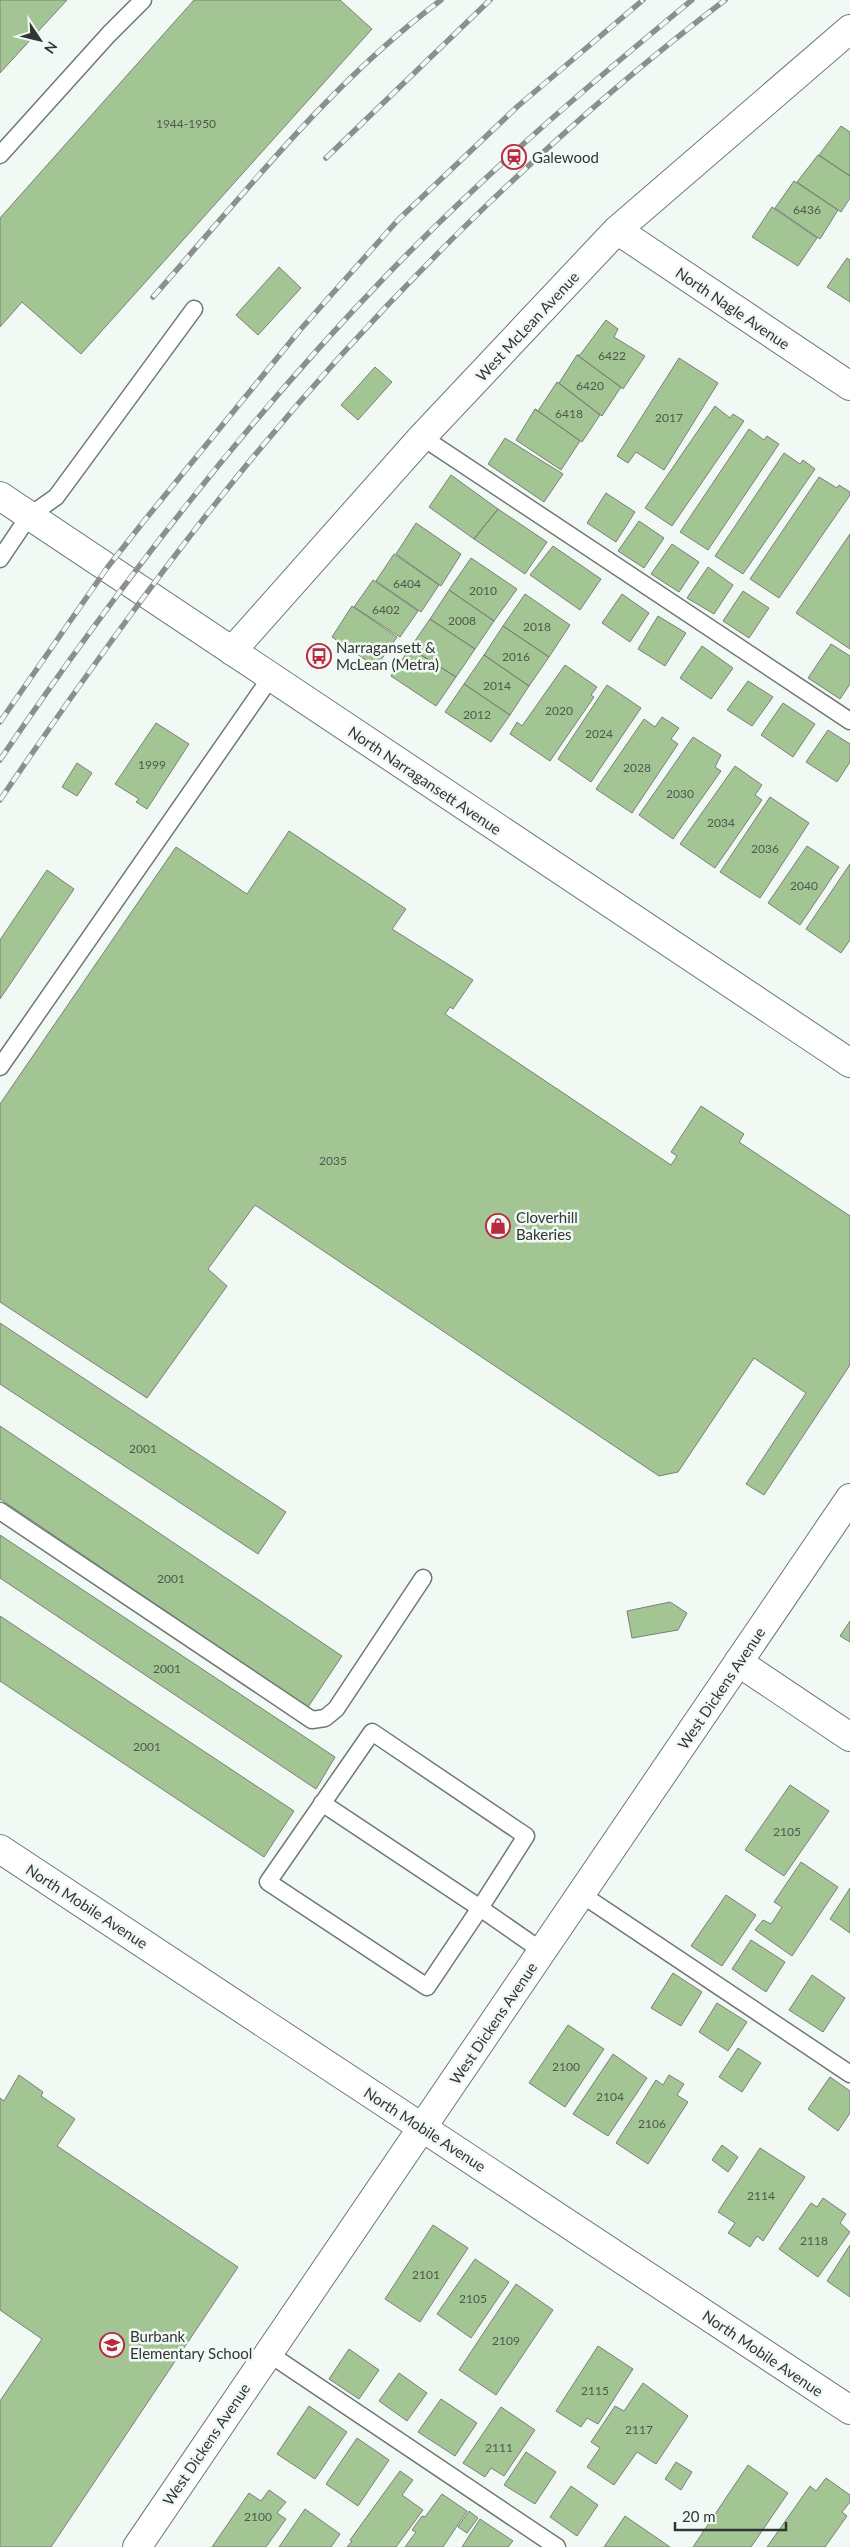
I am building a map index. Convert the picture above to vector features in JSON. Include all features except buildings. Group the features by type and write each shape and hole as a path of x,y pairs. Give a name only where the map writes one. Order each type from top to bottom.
{"street":[{"name":"West McLean Avenue","path":"232,651 422,437 617,230 845,38"},
{"name":"North Nagle Avenue","path":"617,230 850,386"},
{"name":"North Narragansett Avenue","path":"0,496 850,1063"},
{"name":"West Dickens Avenue","path":"137,2547 850,1498"},
{"path":"738,1662 850,1737"},
{"name":"North Mobile Avenue","path":"0,1849 850,2410"}],"lane":[{"path":"0,156 108,34 143,0"},
{"path":"0,559 29,516 56,497 194,309"},
{"path":"422,437 850,721"},
{"path":"0,1067 271,677"},
{"path":"0,1511 312,1720 325,1718 336,1708 423,1578"},
{"path":"372,1732 526,1836 427,1987 268,1882 322,1803 372,1732"},
{"path":"322,1803 542,1951"},
{"path":"580,1894 850,2074"},
{"path":"268,2353 558,2547"}],"railway":[{"path":"153,297 325,103 400,32 441,0"},
{"path":"326,158 490,0"},
{"path":"0,722 107,568 300,330 398,220 518,106 643,0"},
{"path":"0,760 89,634 182,511 230,451 331,334 420,241 495,169 612,66 692,0"},
{"path":"0,800 89,672 181,548 245,467 354,341 412,280 533,161 660,51 725,0"}],"place":[{"name":"Galewood","path":"514,157"},
{"name":"Narragansett & McLean (Metra)","path":"319,656"},
{"name":"Cloverhill Bakeries","path":"498,1226"},
{"name":"Burbank Elementary School","path":"112,2345"}]}
